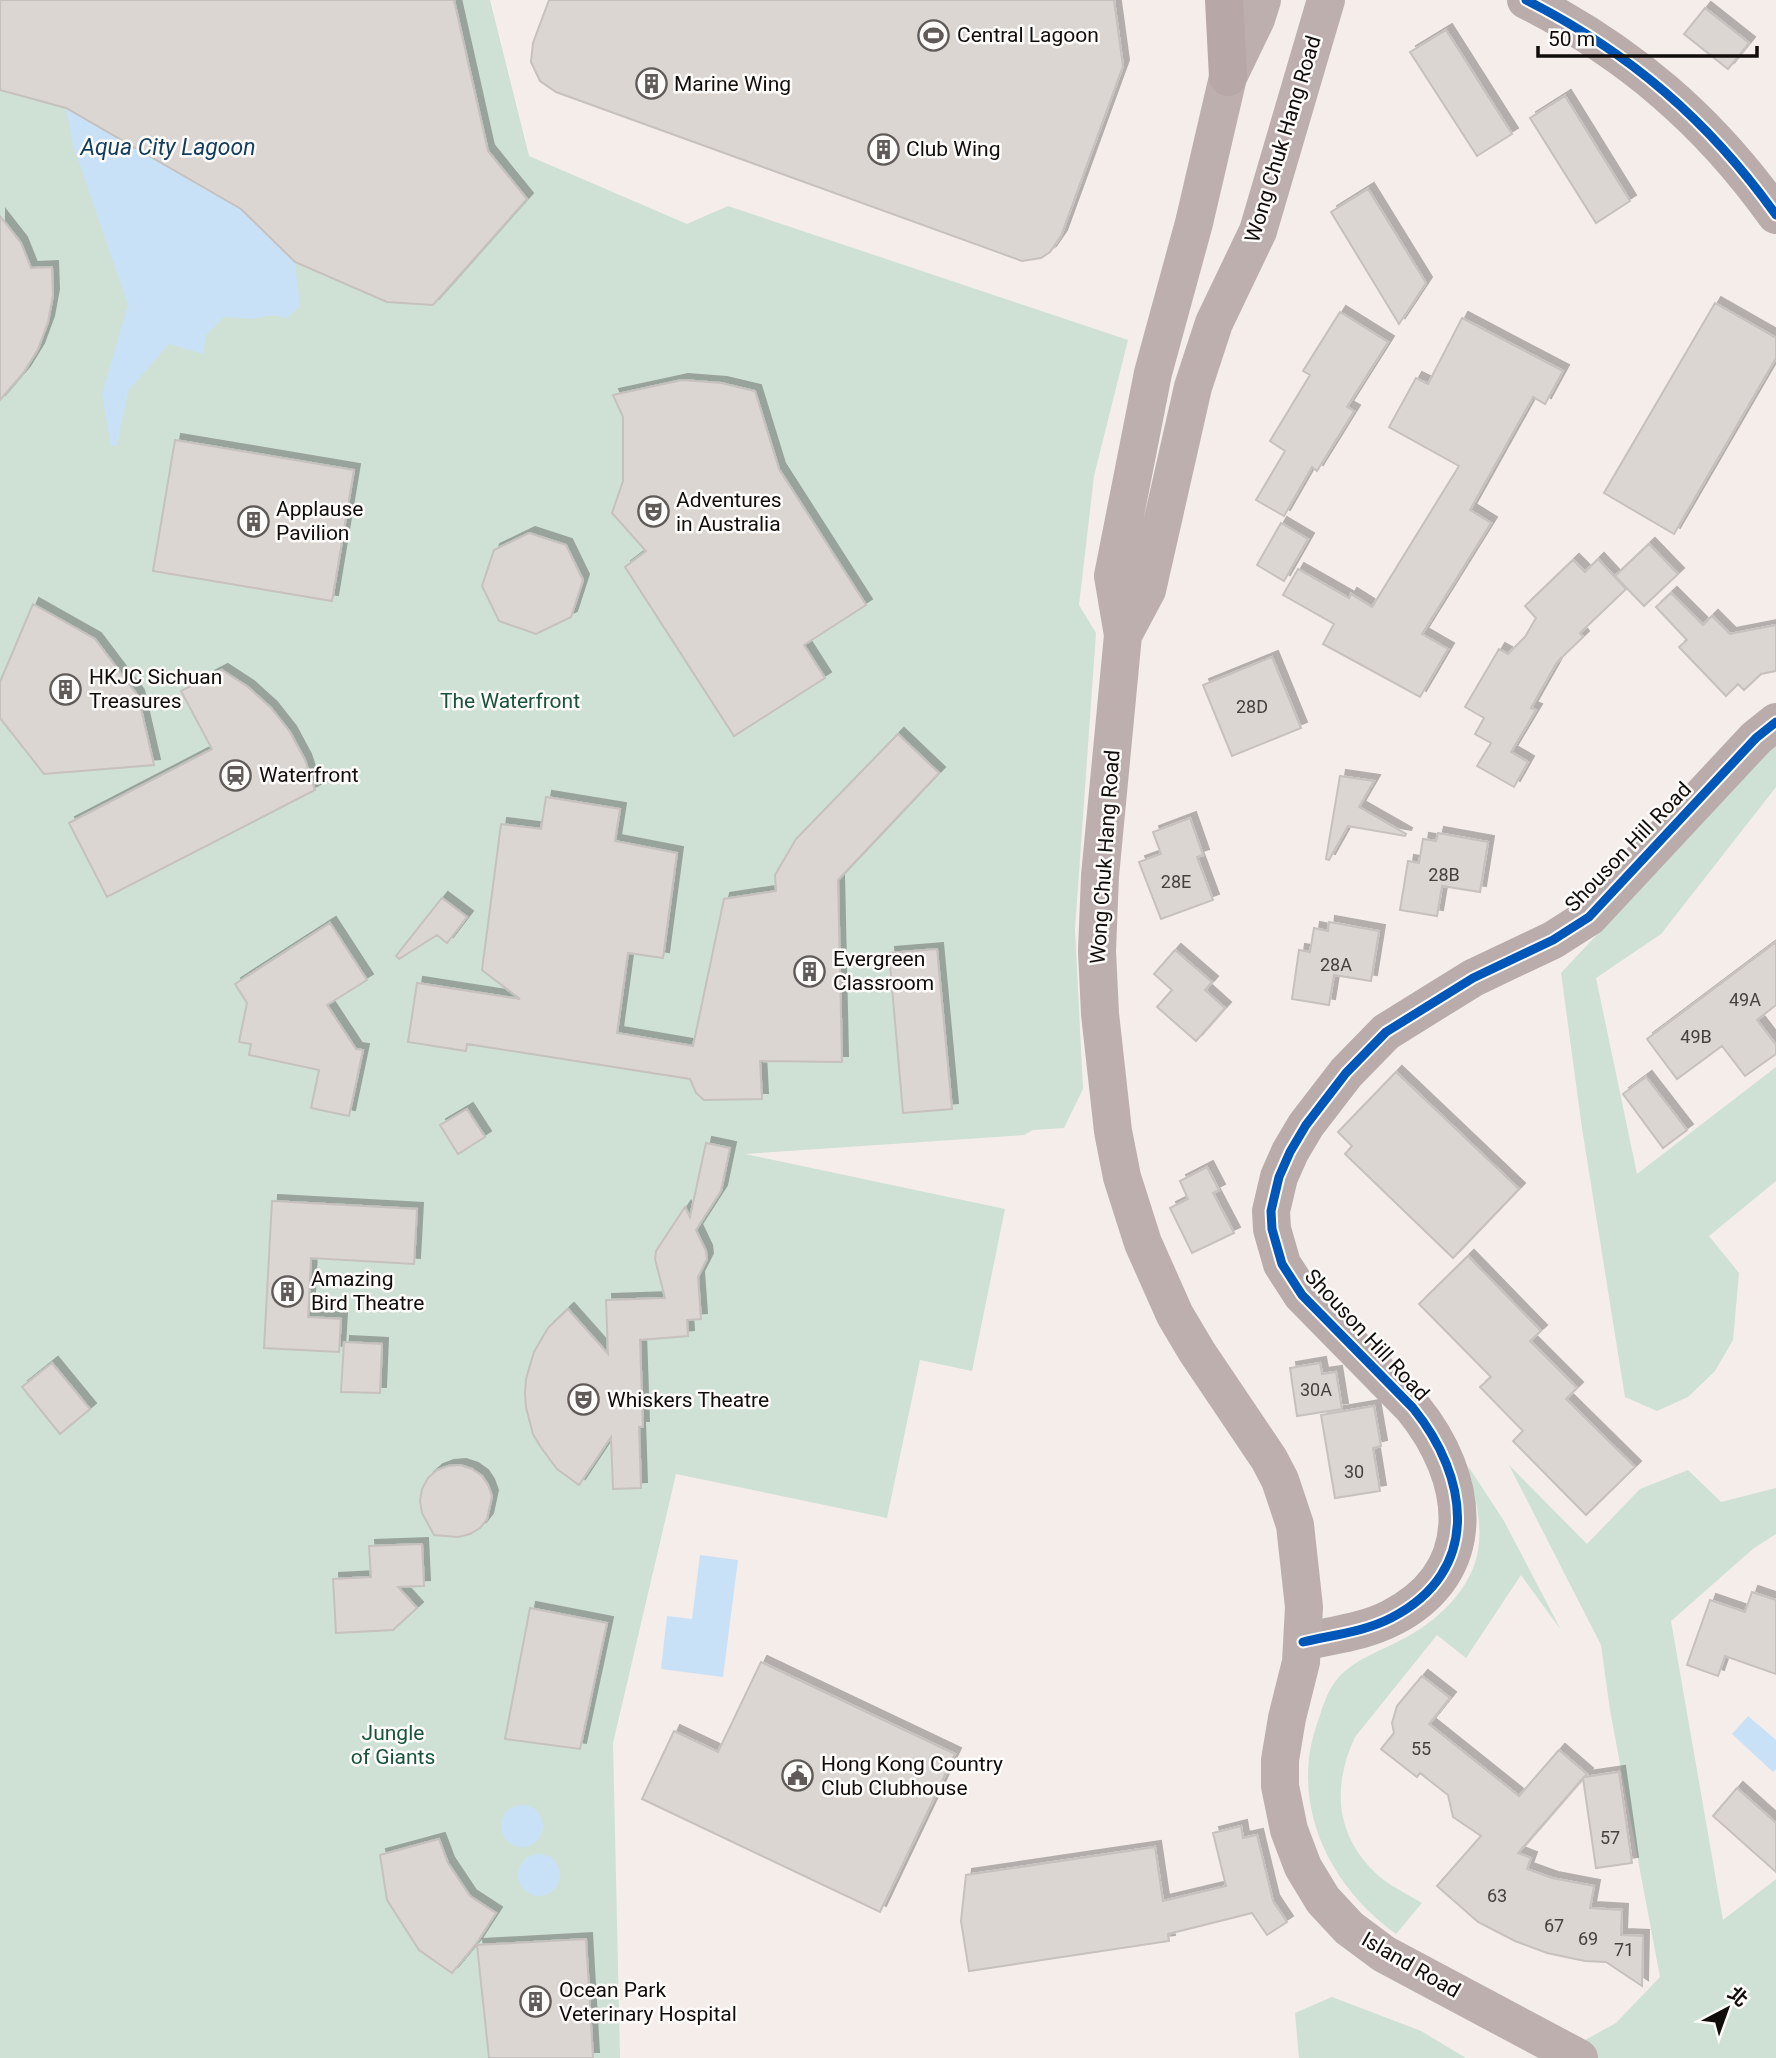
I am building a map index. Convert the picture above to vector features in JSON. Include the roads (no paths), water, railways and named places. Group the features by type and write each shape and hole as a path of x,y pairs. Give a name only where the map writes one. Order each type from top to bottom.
{"highway":[{"path":"1224,0 1228,77"}],"main road":[{"name":"Wong Chuk Hang Road","path":"1262,0 1256,19 1228,77 1194,223 1153,373 1112,576 1122,635 1098,916 1100,1014 1113,1131 1122,1177 1161,1288 1197,1352 1269,1459 1289,1504 1295,1525 1302,1576 1302,1652"},
{"name":"Wong Chuk Hang Road","path":"1122,635 1147,590 1192,387 1214,323 1258,231 1326,0"},
{"path":"1194,223 1209,235 1233,239 1258,231"},
{"name":"Island Road","path":"1302,1652 1282,1741 1280,1786 1295,1848 1318,1893 1349,1928 1384,1954 1579,2058"}],"street":[{"path":"1526,0 1596,39 1667,93 1733,159 1776,215"},
{"name":"Shouson Hill Road","path":"1302,1652 1375,1625 1407,1608 1437,1582 1452,1558 1458,1526 1449,1469 1428,1426 1302,1295 1282,1264 1274,1238 1271,1212 1279,1177 1290,1152 1306,1125 1339,1081 1386,1032 1473,978 1553,940 1589,917 1756,738 1776,722"}],"water":[{"name":"Aqua City Lagoon","path":"59,25 295,262 300,306 287,318 272,315 252,319 224,317 205,336 204,354 169,344 128,391 117,445 111,447 102,394 128,305 73,145 66,108"},
{"path":"700,1555 738,1560 723,1677 661,1669 667,1616 692,1619"},
{"path":"1748,1716 1776,1740 1776,1769 1773,1772 1732,1734"},
{"path":"522,1805 537,1811 543,1826 537,1841 522,1847 507,1841 501,1826 507,1811"},
{"path":"539,1854 554,1860 560,1875 554,1890 539,1896 524,1890 518,1875 524,1860"}],"place":[{"name":"Central Lagoon","path":"934,35"},
{"name":"Marine Wing","path":"651,84"},
{"name":"Club Wing","path":"883,149"},
{"name":"Adventures in Australia","path":"653,512"},
{"name":"Applause Pavilion","path":"253,521"},
{"name":"HKJC Sichuan Treasures","path":"66,689"},
{"name":"Waterfront","path":"236,775"},
{"name":"Evergreen Classroom","path":"810,971"},
{"name":"Amazing Bird Theatre","path":"288,1291"},
{"name":"Whiskers Theatre","path":"584,1400"},
{"name":"Hong Kong Country Club Clubhouse","path":"798,1776"},
{"name":"Ocean Park Veterinary Hospital","path":"536,2002"}],"park label":[{"name":"The Waterfront","path":"510,701"},
{"name":"Jungle of Giants","path":"393,1745"}]}
